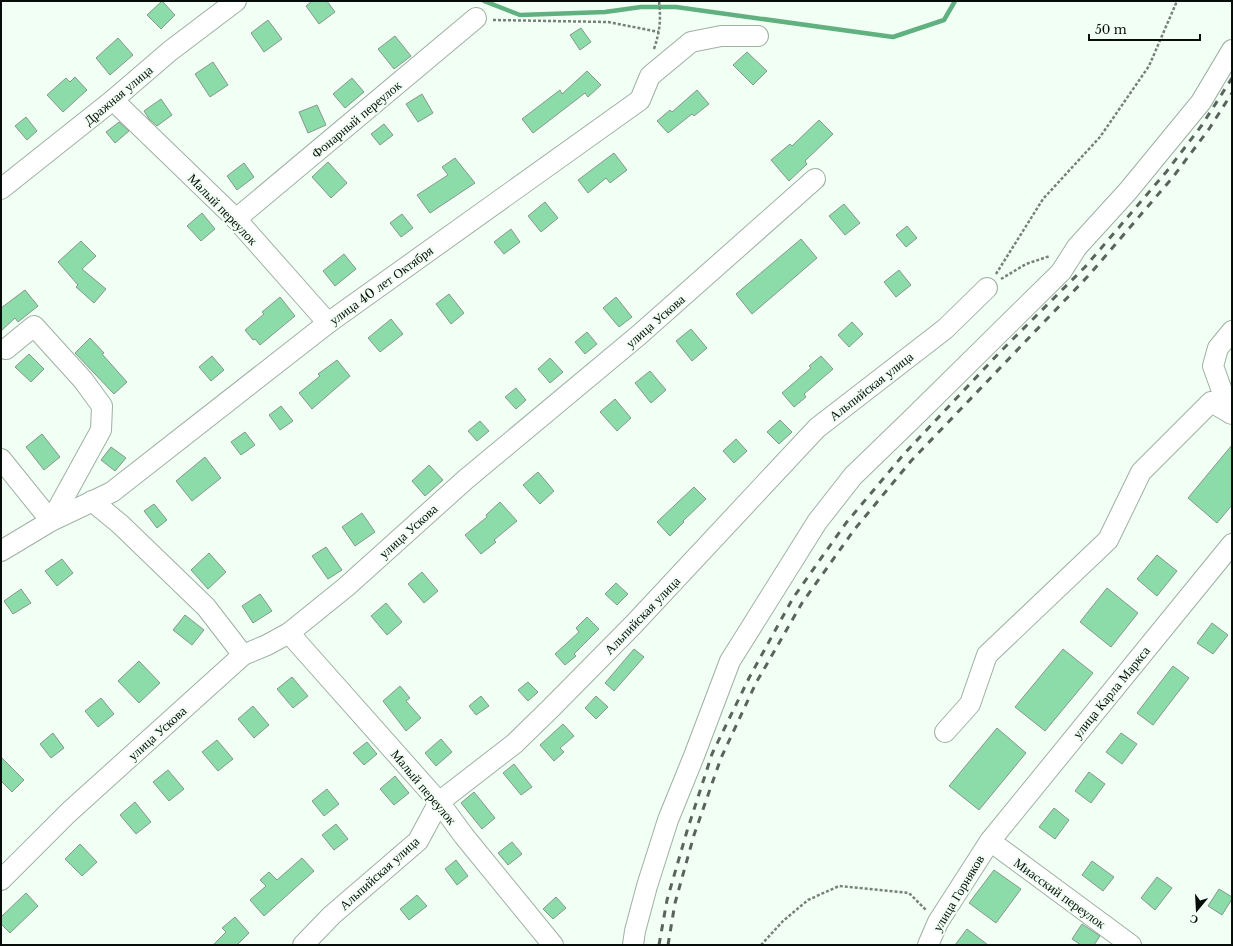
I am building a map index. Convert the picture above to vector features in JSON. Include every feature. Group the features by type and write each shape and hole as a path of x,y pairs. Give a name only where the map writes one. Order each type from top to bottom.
{"street":[{"name":"Дражная улица","path":"1,189 113,100 170,51 236,1"},
{"name":"Фонарный переулок","path":"236,219 476,18"},
{"name":"улица 40 лет Октября","path":"1,551 51,521 112,492 328,323 640,100 650,76 692,42 721,36 758,36"},
{"path":"633,945 635,931 647,886 668,820 730,661 816,522 853,476 1061,272 1077,247 1128,191 1201,102 1232,50"},
{"name":"Малый переулок","path":"113,100 236,219 328,323"},
{"name":"улица Ускова","path":"1,880 69,812 243,655 289,632 346,587 466,480 639,335 815,179"},
{"name":"Альпийская улица","path":"303,945 332,915 418,841 439,802 514,744 551,708 633,625 817,428 945,329 987,288"},
{"path":"1,459 51,521 101,430 102,406 83,380 34,326 6,350"},
{"path":"1231,414 1213,366 1218,348 1232,331"},
{"path":"945,732 970,704 987,655 1108,540 1141,472 1211,402 1231,414"},
{"path":"92,501 120,524 206,607 243,655"},
{"name":"улица Карла Маркса","path":"990,841 1232,544"},
{"name":"Малый переулок","path":"289,632 439,802 464,836 553,945"},
{"name":"улица Горняков","path":"928,945 938,922 990,841"},
{"name":"Миасский переулок","path":"990,841 1131,945"}],"path":[{"path":"987,288 1043,199 1100,137 1148,66 1177,1"},
{"path":"650,76 652,54 659,32 659,2"},
{"path":"476,18 532,21 608,22 659,32"},
{"path":"987,288 1026,264 1077,247"},
{"path":"761,945 783,921 808,900 839,886 909,893 938,922"}],"building":[{"path":"162,1 175,15 161,29 147,15"},
{"path":"312,1 327,1 335,12 319,24 306,6"},
{"path":"268,20 282,39 264,52 251,33"},
{"path":"581,28 591,42 580,50 570,35"},
{"path":"395,36 411,56 394,69 378,49"},
{"path":"118,38 133,55 110,75 96,58"},
{"path":"747,52 767,71 753,85 733,65"},
{"path":"213,62 228,85 210,97 195,74"},
{"path":"587,71 601,85 588,97 585,93 533,133 522,119 560,90 562,94"},
{"path":"75,77 87,90 63,112 47,95 66,78 70,82"},
{"path":"352,78 364,92 345,108 333,94"},
{"path":"697,90 709,104 694,116 692,114 668,133 657,121 670,110 672,112"},
{"path":"422,94 433,113 418,122 406,104"},
{"path":"161,99 172,115 157,126 149,119 144,111"},
{"path":"317,105 326,125 308,133 299,112"},
{"path":"26,117 37,131 27,140 15,126"},
{"path":"819,120 833,134 805,161 807,164 789,181 771,160 790,144 792,146"},
{"path":"119,122 129,131 115,143 106,132"},
{"path":"384,124 393,135 380,145 371,134"},
{"path":"614,153 627,170 610,183 606,178 588,193 578,180"},
{"path":"455,158 475,183 430,213 417,195 448,175 442,167"},
{"path":"328,162 347,183 331,198 312,177"},
{"path":"244,163 254,177 237,190 227,176"},
{"path":"545,202 558,218 541,232 528,216"},
{"path":"844,204 860,223 845,235 829,216"},
{"path":"202,213 215,229 201,241 187,226"},
{"path":"402,214 413,228 401,237 390,223"},
{"path":"907,226 917,238 906,247 896,235"},
{"path":"511,229 520,242 504,254 494,242"},
{"path":"801,239 817,258 752,314 736,294"},
{"path":"81,241 96,256 82,269 106,289 94,303 76,287 78,285 58,262"},
{"path":"344,254 356,269 335,286 323,271"},
{"path":"899,270 911,285 896,297 884,282"},
{"path":"25,290 38,306 18,322 15,318 1,331 1,308"},
{"path":"449,294 464,313 451,324 436,304"},
{"path":"280,297 295,316 260,345 255,339 253,340 245,330 264,314 262,312"},
{"path":"616,297 632,317 619,327 603,308"},
{"path":"391,319 403,334 380,352 368,338"},
{"path":"852,322 863,334 849,347 838,335"},
{"path":"691,329 707,348 692,361 676,341"},
{"path":"587,332 597,344 585,354 575,342"},
{"path":"90,338 127,382 114,394 75,353"},
{"path":"29,354 44,369 31,382 15,367"},
{"path":"212,356 224,370 211,381 199,367"},
{"path":"821,356 833,369 804,394 806,397 794,407 782,393 811,368 809,366"},
{"path":"550,358 563,372 550,383 538,369"},
{"path":"337,360 350,376 312,409 299,393 320,376 318,374"},
{"path":"650,371 666,390 651,403 635,383"},
{"path":"516,388 526,400 516,409 505,397"},
{"path":"615,399 631,418 617,431 600,412"},
{"path":"281,406 293,421 280,430 269,415"},
{"path":"780,420 792,432 779,444 767,432"},
{"path":"480,421 489,431 477,441 468,431"},
{"path":"245,432 255,445 241,455 231,442"},
{"path":"42,434 60,457 44,470 26,447"},
{"path":"736,439 747,451 734,463 723,451"},
{"path":"1232,445 1232,505 1217,523 1188,498"},
{"path":"111,447 126,458 115,471 101,460"},
{"path":"205,457 221,478 192,501 176,481"},
{"path":"429,465 443,480 425,496 412,481"},
{"path":"538,472 554,491 540,504 523,485"},
{"path":"694,487 706,499 670,536 657,522"},
{"path":"500,502 517,521 494,540 496,542 481,554 465,535 487,517 486,515"},
{"path":"154,504 167,520 157,528 144,511"},
{"path":"362,513 375,532 355,546 342,527"},
{"path":"326,547 342,570 328,579 312,556"},
{"path":"209,553 226,572 208,589 191,570"},
{"path":"1157,555 1177,571 1157,596 1137,579"},
{"path":"62,559 73,573 57,586 45,571"},
{"path":"422,572 438,591 424,603 408,584"},
{"path":"616,583 628,594 617,605 605,594"},
{"path":"1107,588 1138,613 1111,647 1080,622"},
{"path":"21,589 31,603 13,614 4,601"},
{"path":"260,594 272,611 253,623 242,606"},
{"path":"386,603 402,622 387,635 371,616"},
{"path":"185,615 204,630 192,645 173,630"},
{"path":"587,617 599,629 574,654 576,656 565,665 555,654 579,632 576,628"},
{"path":"1212,623 1228,635 1213,654 1197,643"},
{"path":"634,649 644,657 614,691 605,683"},
{"path":"1063,649 1093,673 1045,731 1015,707"},
{"path":"139,661 160,683 139,703 118,681"},
{"path":"1173,666 1189,678 1153,725 1137,713"},
{"path":"292,677 308,696 293,708 277,689"},
{"path":"528,682 538,692 528,701 518,690"},
{"path":"400,686 410,698 406,701 421,718 406,731 383,701"},
{"path":"481,696 489,706 476,715 469,706"},
{"path":"596,696 608,707 596,719 585,708"},
{"path":"101,698 114,714 98,727 85,711"},
{"path":"253,706 269,725 254,738 238,719"},
{"path":"563,724 574,736 560,748 564,752 554,761 540,745"},
{"path":"997,728 1026,753 979,810 949,786"},
{"path":"53,733 64,748 51,758 40,744"},
{"path":"1121,733 1137,744 1122,764 1106,752"},
{"path":"441,739 452,752 436,766 425,753"},
{"path":"217,740 233,759 218,771 202,752"},
{"path":"367,742 377,754 364,765 353,753"},
{"path":"1,757 24,780 12,792 1,781"},
{"path":"514,764 532,787 521,795 503,773"},
{"path":"168,770 184,789 169,801 153,782"},
{"path":"1089,772 1105,784 1091,803 1075,791"},
{"path":"395,776 409,793 394,805 380,789"},
{"path":"327,789 339,804 324,816 312,801"},
{"path":"474,792 495,818 482,829 461,803"},
{"path":"135,802 151,822 136,834 120,815"},
{"path":"1054,808 1069,820 1055,839 1039,827"},
{"path":"336,824 348,839 334,850 322,835"},
{"path":"512,842 522,854 508,865 498,853"},
{"path":"80,844 97,862 82,876 65,859"},
{"path":"302,858 314,871 264,916 250,900 266,886 260,880 269,872 277,880"},
{"path":"456,860 468,876 457,885 445,869"},
{"path":"1092,861 1114,877 1103,891 1082,875"},
{"path":"994,870 1021,889 996,923 969,903"},
{"path":"1157,877 1172,888 1155,910 1141,898"},
{"path":"1219,889 1232,897 1222,915 1208,906"},
{"path":"26,893 38,906 10,933 1,924 1,917"},
{"path":"417,895 427,906 409,920 400,909"},
{"path":"556,897 566,908 553,919 543,909"},
{"path":"235,917 249,933 237,945 213,945 226,932 222,928"},
{"path":"1082,924 1100,936 1094,945 1081,945 1072,939"},
{"path":"967,929 988,945 955,945"}],"waterway":[{"path":"484,1 520,15 605,12 641,7 676,7 893,37 944,20 955,1"}],"railway":[{"path":"659,945 667,900 687,831 712,754 749,678 793,598 846,523 904,454 1000,352 1085,267 1167,171 1202,125 1232,78"},
{"path":"668,945 675,903 694,835 721,758 756,683 802,603 854,530 911,461 1090,274 1173,177 1209,129 1232,93"}]}
